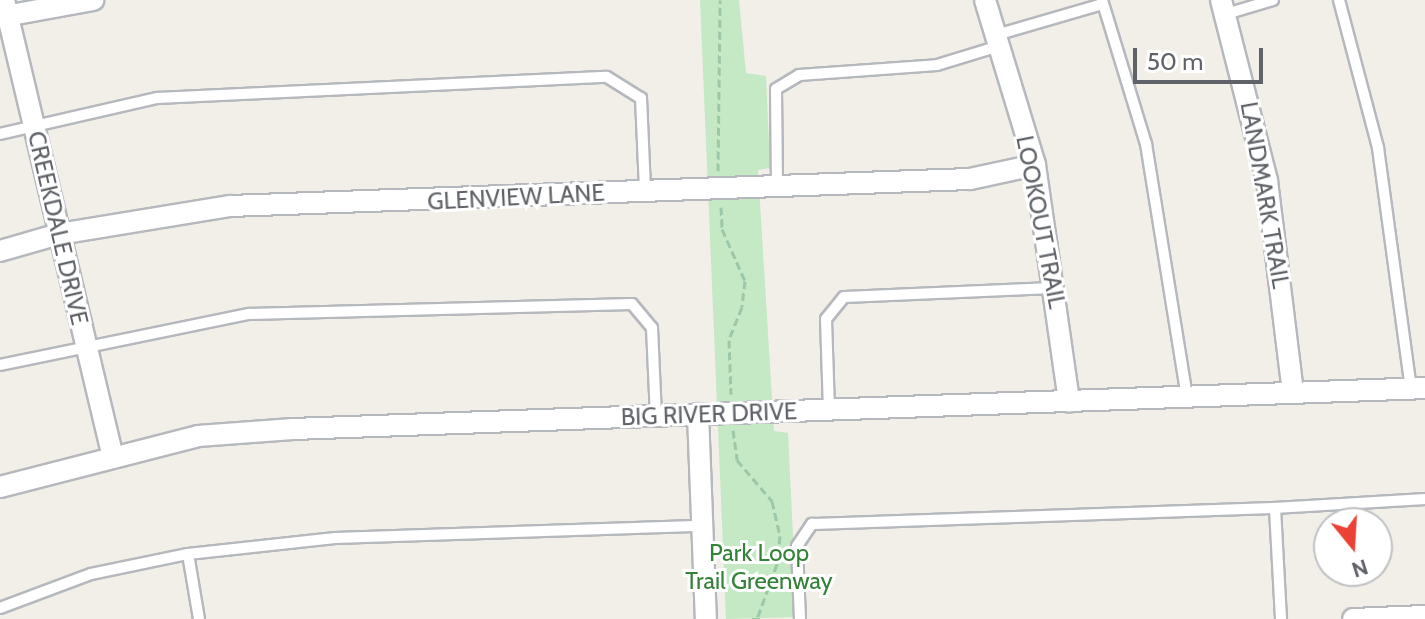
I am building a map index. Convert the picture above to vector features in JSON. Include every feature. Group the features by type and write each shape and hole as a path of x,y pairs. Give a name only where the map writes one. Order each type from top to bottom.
{"street":[{"path":"4,11 93,0"},
{"name":"LOOKOUT TRAIL","path":"985,0 1035,165 1069,402"},
{"name":"LANDMARK TRAIL","path":"1223,7 1267,181 1293,392"},
{"name":"CREEKDALE DRIVE","path":"4,11 112,455"},
{"name":"GLENVIEW LANE","path":"0,251 59,234 230,206 970,179 1035,165"},
{"name":"BIG RIVER DRIVE","path":"0,487 112,455 198,436 293,429 1418,389"},
{"path":"698,414 706,619"},
{"path":"1353,619 1425,616"}],"lane":[{"path":"1223,7 1273,0"},
{"path":"1339,0 1378,148 1418,389"},
{"path":"777,186 776,89 799,75 937,65 1103,2 1146,144 1187,398"},
{"path":"0,134 157,98 607,77 641,98 645,191"},
{"path":"829,410 826,319 844,297 1055,288"},
{"path":"0,365 86,344 249,314 632,304 652,328 656,415"},
{"path":"800,619 797,546 812,524 1275,508 1425,499"},
{"path":"1275,508 1281,619"},
{"path":"0,608 91,574 188,554 335,538 701,526"},
{"path":"188,554 199,619"}],"path":[{"path":"719,178 720,0"},
{"path":"720,201 722,229 745,281 742,307 729,340 731,402"},
{"path":"733,426 737,460 772,501 780,536 777,564 755,618 763,619"}],"green space":[{"name":"Park Loop Trail Greenway","path":"700,0 739,0 746,73 766,76 770,168 758,170 774,431 788,433 797,617 726,619"}]}
